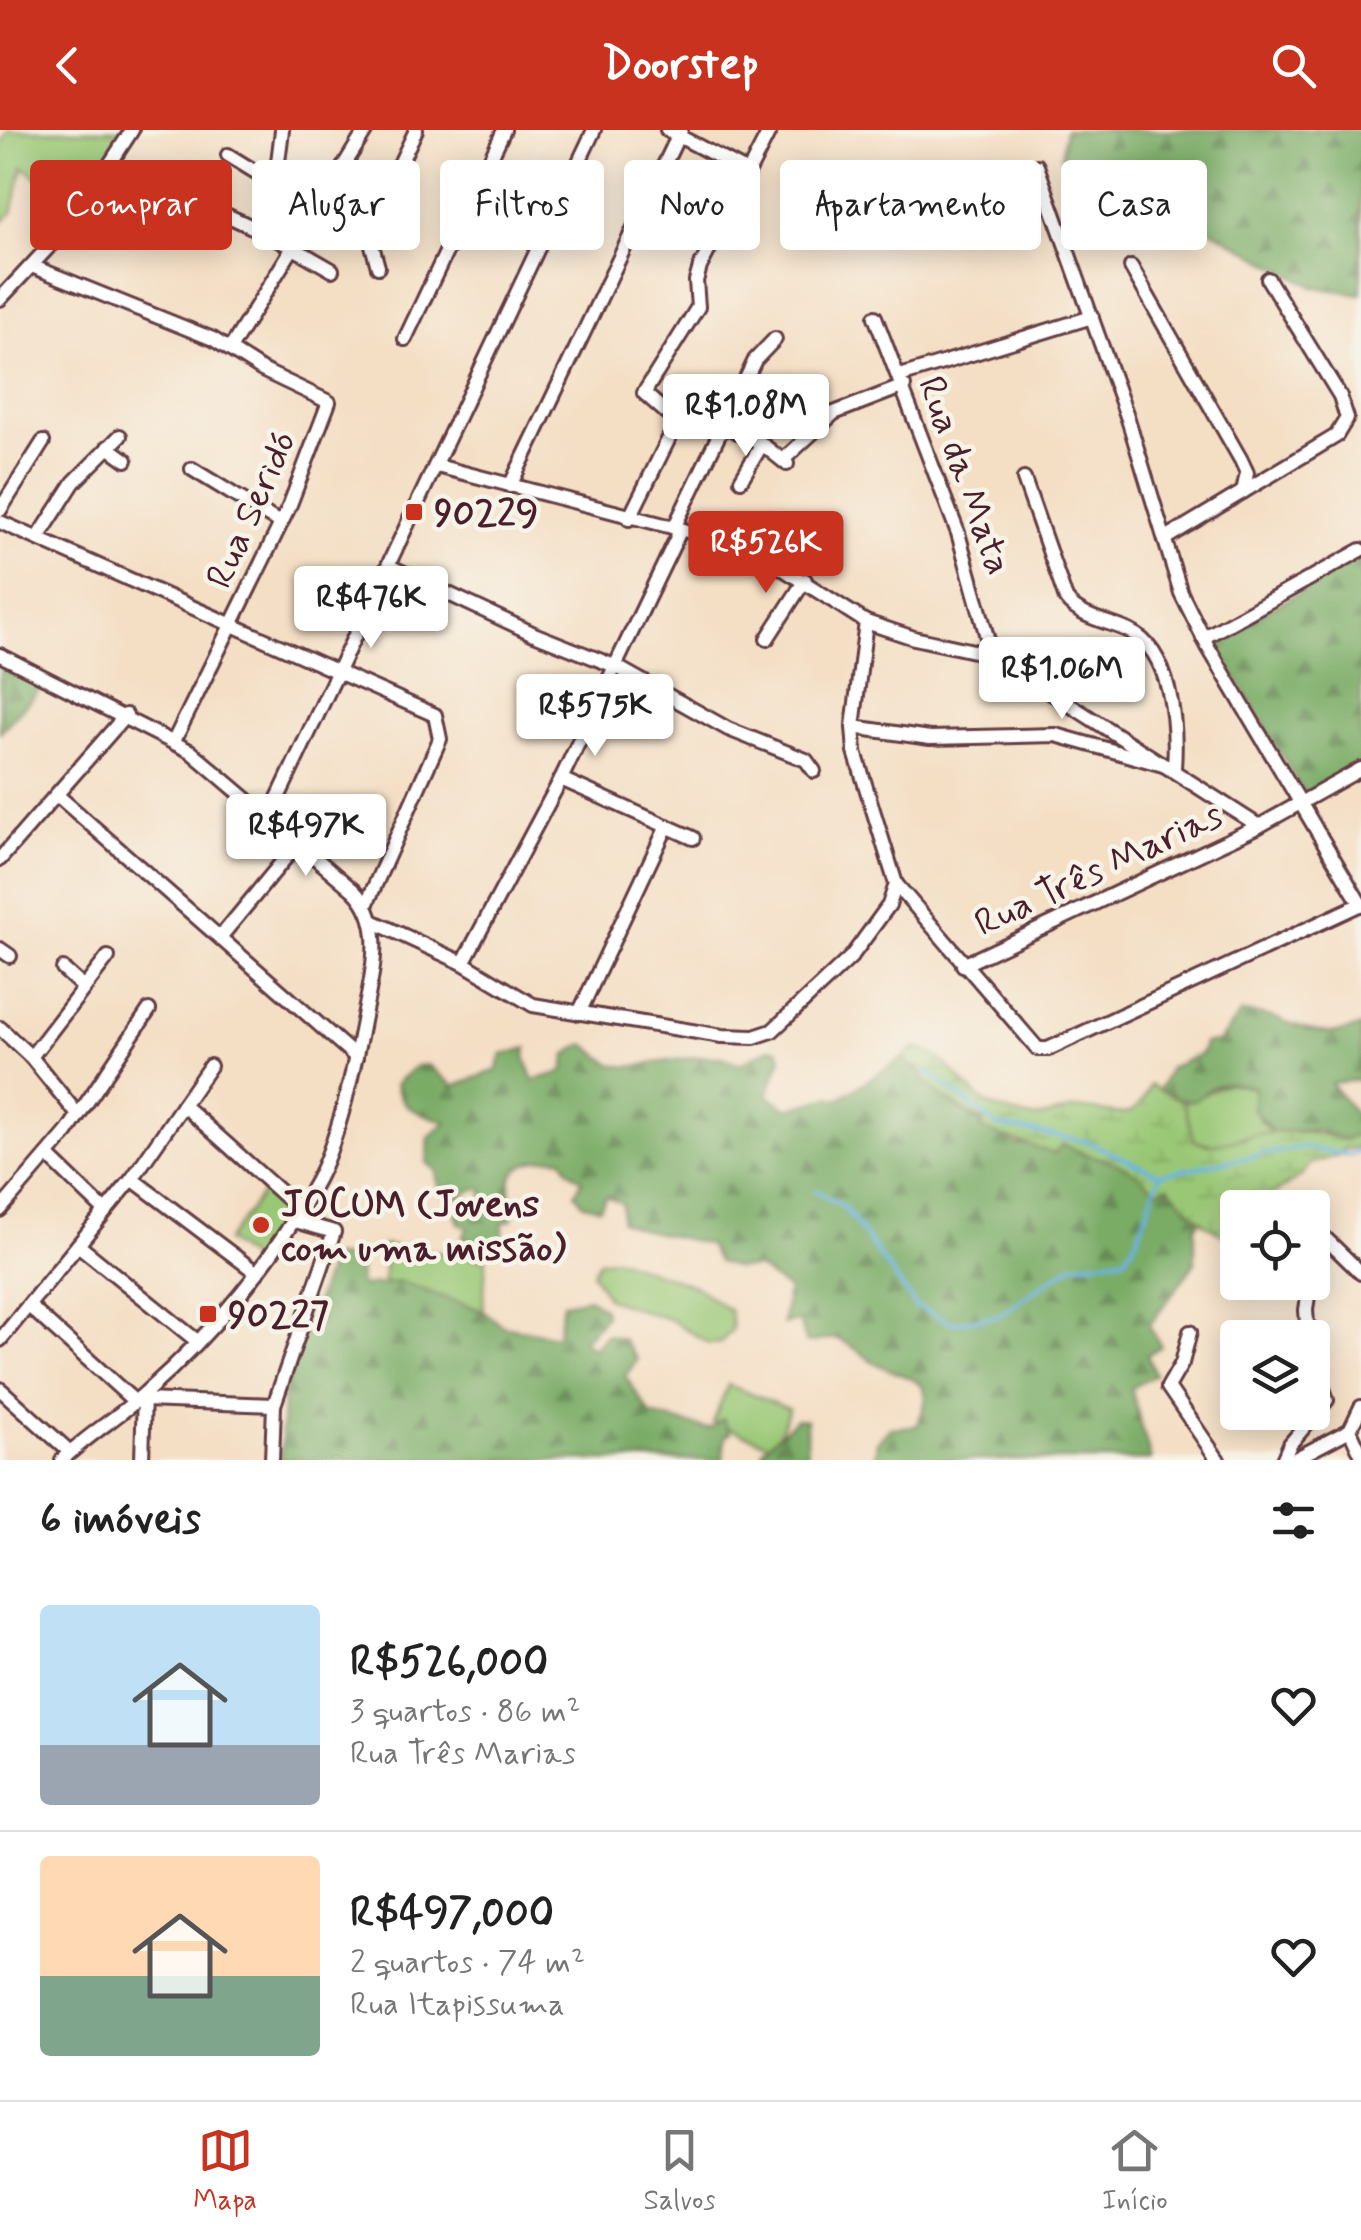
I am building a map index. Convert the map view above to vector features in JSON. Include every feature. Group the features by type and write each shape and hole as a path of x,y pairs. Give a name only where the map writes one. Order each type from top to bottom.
{"street":[{"path":"112,160 132,130"},
{"path":"279,160 282,130"},
{"path":"347,160 366,130"},
{"path":"378,267 368,231 416,130"},
{"path":"405,339 504,130"},
{"path":"268,818 594,130"},
{"path":"754,160 770,130"},
{"path":"510,486 676,132 726,160"},
{"path":"228,155 252,170"},
{"path":"866,622 853,727 861,780 896,884 1030,1045 1048,1049 1361,904 1203,638 1182,594 1092,318 1041,177"},
{"path":"0,299 48,250"},
{"path":"34,267 230,349 290,250"},
{"path":"299,250 332,270"},
{"path":"629,518 676,422 644,392 697,303 700,267 709,250"},
{"path":"1131,267 1241,460 1247,473 1243,492"},
{"path":"1166,538 1336,436 1347,418 1334,388 1268,279"},
{"name":"Rua da Mata","path":"874,317 958,533 992,655"},
{"path":"721,424 762,444 786,463 834,413 902,381 1092,318"},
{"path":"462,963 617,667 721,424 755,360 775,339"},
{"name":"Rua Seridó","path":"174,741 280,523 329,402 230,349"},
{"path":"38,538 74,482 120,436"},
{"path":"0,510 43,442"},
{"path":"741,480 762,444"},
{"path":"108,447 126,460"},
{"name":"Rua Três Marias","path":"437,466 749,547 866,622 914,638 992,655 1259,826"},
{"path":"192,469 280,523"},
{"path":"853,727 930,738 1056,734 1174,768 1168,693 1152,654 1132,632 1077,610 1066,599 1024,479"},
{"path":"0,522 335,674 435,715 440,739 367,902"},
{"path":"1203,638 1361,550"},
{"path":"390,567 534,634 617,667 728,729 806,760 814,771"},
{"path":"768,639 804,580"},
{"path":"0,656 174,741 367,902 374,922 372,965 356,1057 319,1177 258,1273 141,1398 66,1456 0,1389"},
{"path":"0,859 126,715"},
{"name":"Rua Três Marias","path":"963,965 1259,826 1361,769"},
{"path":"561,779 693,838"},
{"path":"58,795 222,935 356,1057"},
{"path":"579,1013 666,826"},
{"path":"222,935 298,844"},
{"path":"374,922 462,963 534,1005 722,1036 766,1034 850,958 889,905 896,884"},
{"path":"31,1057 108,956"},
{"path":"63,968 84,988"},
{"path":"0,1210 48,1156 149,1010"},
{"path":"2,1032 31,1057 78,1114"},
{"path":"0,1340 132,1179 210,1066"},
{"path":"183,1105 296,1215 334,1232 274,1404 272,1460"},
{"path":"48,1156 105,1211"},
{"path":"132,1179 258,1273"},
{"path":"1330,1243 1361,1273"},
{"path":"78,1244 197,1341"},
{"path":"29,1306 141,1398 274,1404"},
{"path":"1190,1332 1182,1363 1168,1387 1218,1460"},
{"path":"141,1398 142,1460"},
{"path":"1293,1460 1350,1430 1361,1407"},
{"path":"1283,1460 1302,1430"},
{"path":"1350,1430 1361,1454"}],"green space":[{"path":"8,130 124,130 105,160 30,160 30,172 23,167 12,213 0,224 0,148"},
{"path":"1065,130 1361,130 1361,294 1314,287 1207,228 1207,160 1061,158"},
{"path":"1361,556 1361,761 1304,794 1215,641"},
{"path":"0,663 45,684 0,732"},
{"path":"1241,1013 1328,1033 1361,1026 1361,1080 1331,1083 1361,1122 1361,1133 1345,1140 1317,1130 1273,1133 1253,1109 1254,1087 1217,1085 1194,1100 1159,1090 1169,1068 1201,1054 1204,1043 1218,1042"},
{"path":"585,1044 611,1064 629,1067 695,1057 722,1057 740,1064 770,1048 778,1049 782,1058 767,1095 788,1109 830,1097 837,1100 904,1057 909,1066 920,1067 948,1101 1016,1145 1063,1144 1085,1155 1108,1157 1135,1170 1157,1190 1168,1186 1200,1220 1195,1227 1195,1263 1149,1326 1161,1346 1147,1355 1155,1375 1131,1388 1151,1460 868,1460 875,1456 877,1442 890,1428 916,1426 926,1398 919,1383 877,1364 837,1339 806,1342 799,1321 783,1324 788,1289 758,1268 736,1268 718,1262 708,1245 621,1221 622,1203 606,1196 600,1208 583,1204 575,1194 582,1180 568,1170 563,1159 529,1162 515,1172 510,1187 513,1215 512,1220 503,1222 503,1248 476,1244 463,1237 468,1228 459,1223 456,1214 462,1205 480,1205 484,1190 474,1189 453,1202 445,1196 436,1170 427,1163 429,1137 446,1122 407,1105 396,1083 416,1066 428,1065 454,1086 497,1070 502,1055 527,1048 525,1058 534,1080 563,1072 567,1054"},
{"path":"913,1048 935,1055 976,1095 1022,1116 1038,1117 1074,1109 1124,1114 1137,1107 1150,1085 1184,1102 1194,1140 1202,1143 1291,1132 1345,1140 1361,1133 1361,1147 1344,1149 1339,1155 1310,1164 1279,1190 1220,1190 1220,1232 1205,1224 1168,1186 1157,1191 1120,1165 1063,1144 1053,1154 981,1128 984,1122 936,1093 919,1067 909,1066 904,1057"},
{"path":"1228,1083 1254,1087 1259,1120 1273,1133 1217,1145 1194,1141 1184,1102"},
{"name":"JOCUM (Jovens com uma missão)","path":"267,1187 295,1210 255,1263 226,1241"},
{"path":"384,1245 486,1259 483,1311 401,1283 384,1286"},
{"path":"332,1257 359,1258 360,1286 401,1282 483,1311 503,1326 557,1336 563,1303 589,1298 604,1309 605,1316 583,1341 592,1349 606,1335 623,1339 637,1360 625,1376 651,1415 709,1429 723,1419 730,1433 725,1437 723,1460 281,1460 283,1394"},
{"path":"615,1258 695,1286 730,1311 732,1329 720,1343 709,1344 671,1320 608,1299 592,1273 599,1261"},
{"path":"728,1385 789,1409 774,1446 713,1422"},
{"path":"796,1419 806,1420 807,1460 761,1460 763,1449"}],"waterway":[{"path":"926,1071 998,1126 1085,1141 1159,1174"},
{"path":"815,1190 844,1207 916,1306 951,1323 998,1316 1073,1264 1124,1258 1141,1229 1161,1174 1302,1147 1348,1155 1361,1150"}],"place":[{"name":"90229","path":"414,512"},
{"name":"JOCUM (Jovens com uma missão)","path":"261,1225"},
{"name":"90227","path":"208,1314"}]}
